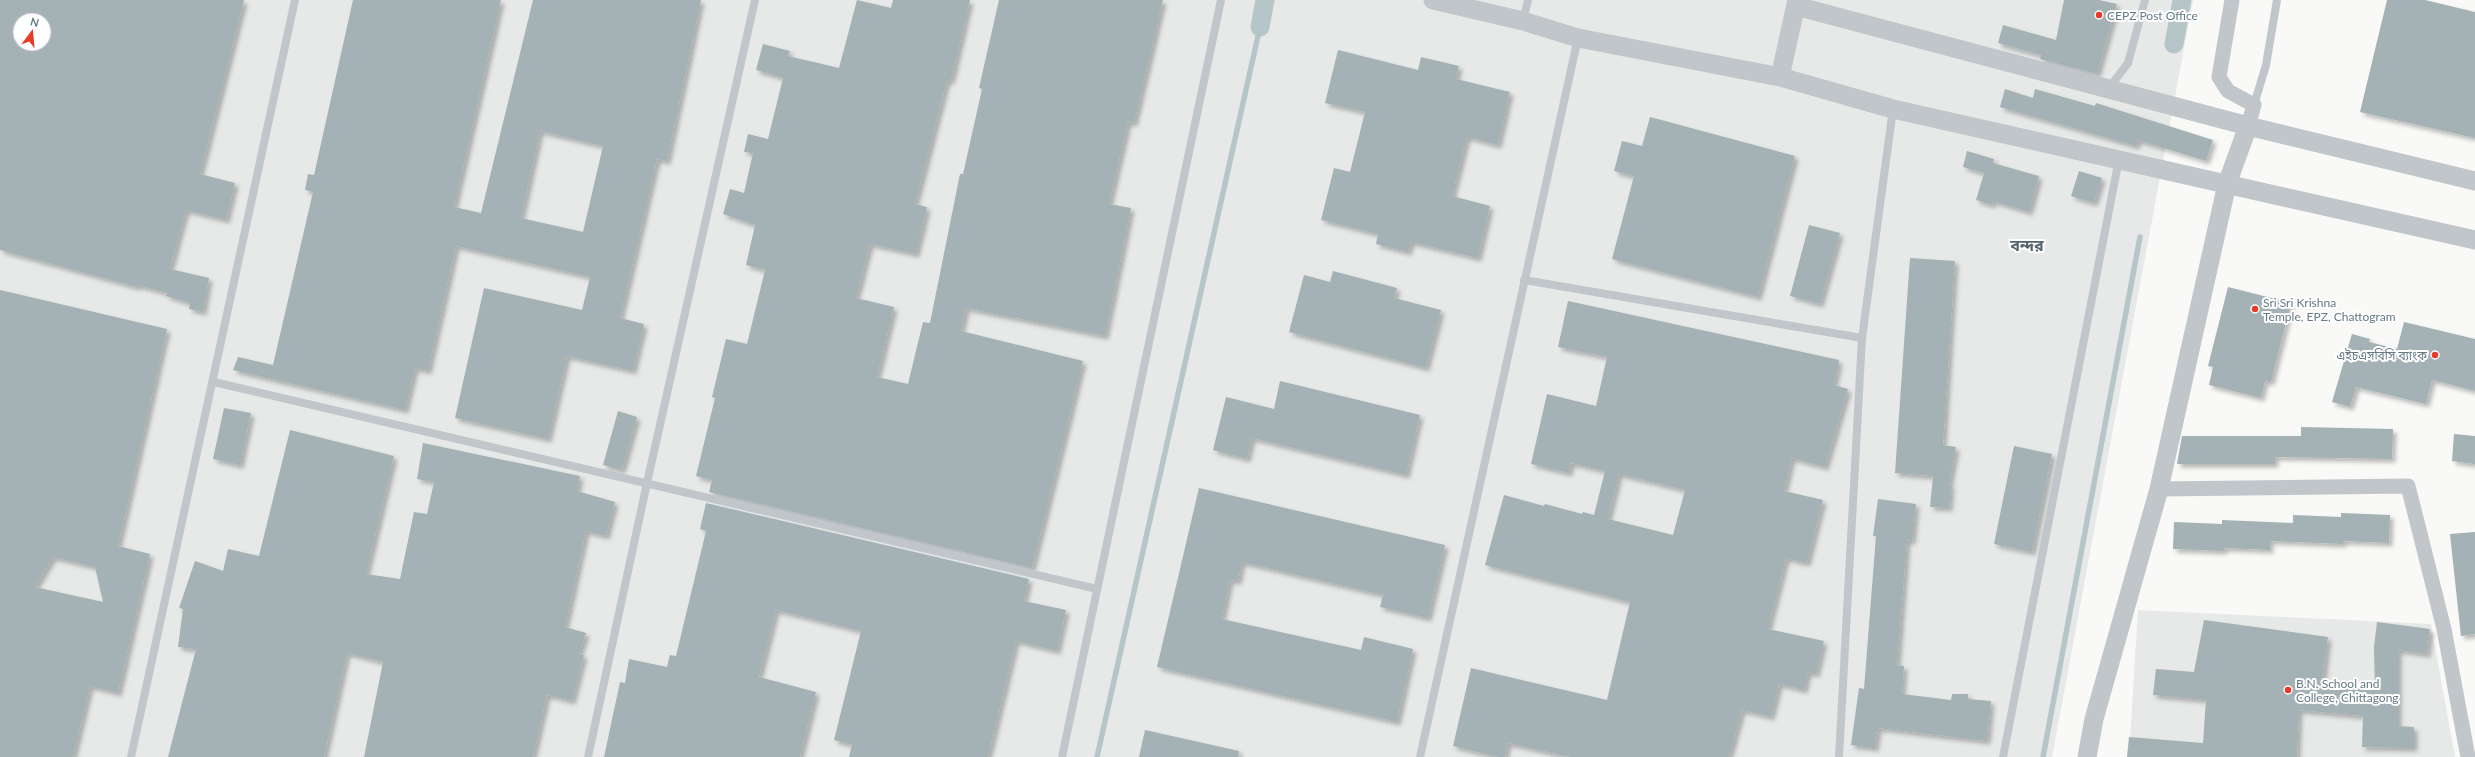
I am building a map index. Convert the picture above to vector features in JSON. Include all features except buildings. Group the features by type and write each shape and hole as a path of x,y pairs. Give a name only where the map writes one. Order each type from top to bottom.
{"street":[{"path":"1433,0 1523,20 1578,38 1780,78 1893,109 2475,240"},
{"path":"2087,757 2094,719 2159,489 2227,184 2254,105 2228,91 2219,77 2232,0"},
{"path":"1780,78 1796,3 2248,126 2475,181"},
{"path":"2159,489 2408,486 2444,629 2468,757"}],"lane":[{"path":"131,757 214,382 295,0"},
{"path":"588,757 647,483 755,0"},
{"path":"1062,757 1221,0"},
{"path":"1523,20 1528,0"},
{"path":"2109,89 2128,63 2145,0"},
{"path":"2254,105 2266,65 2277,0"},
{"path":"1420,757 1578,38"},
{"path":"1839,757 1862,338 1893,109"},
{"path":"2003,757 2120,159"},
{"path":"1524,280 1862,338"},
{"path":"214,382 1097,589"}],"shaded area":[{"path":"0,0 2193,0 2052,757 0,757"},
{"name":"B.N. School and College, Chittagong","path":"2138,610 2431,624 2455,757 2129,757"}],"waterway":[{"path":"1260,27 1265,0"},
{"path":"2174,44 2182,0"},
{"path":"1097,757 1260,27"},
{"path":"2043,757 2140,237"}],"place":[{"name":"CEPZ Post Office","path":"2099,15"},
{"name":"Sri Sri Krishna Temple, EPZ, Chattogram","path":"2255,309"},
{"name":"এইচএসবিসি ব্যাংক","path":"2435,355"},
{"name":"B.N. School and College, Chittagong","path":"2288,690"}],"district":[{"name":"বন্দর","path":"2027,244"}]}
